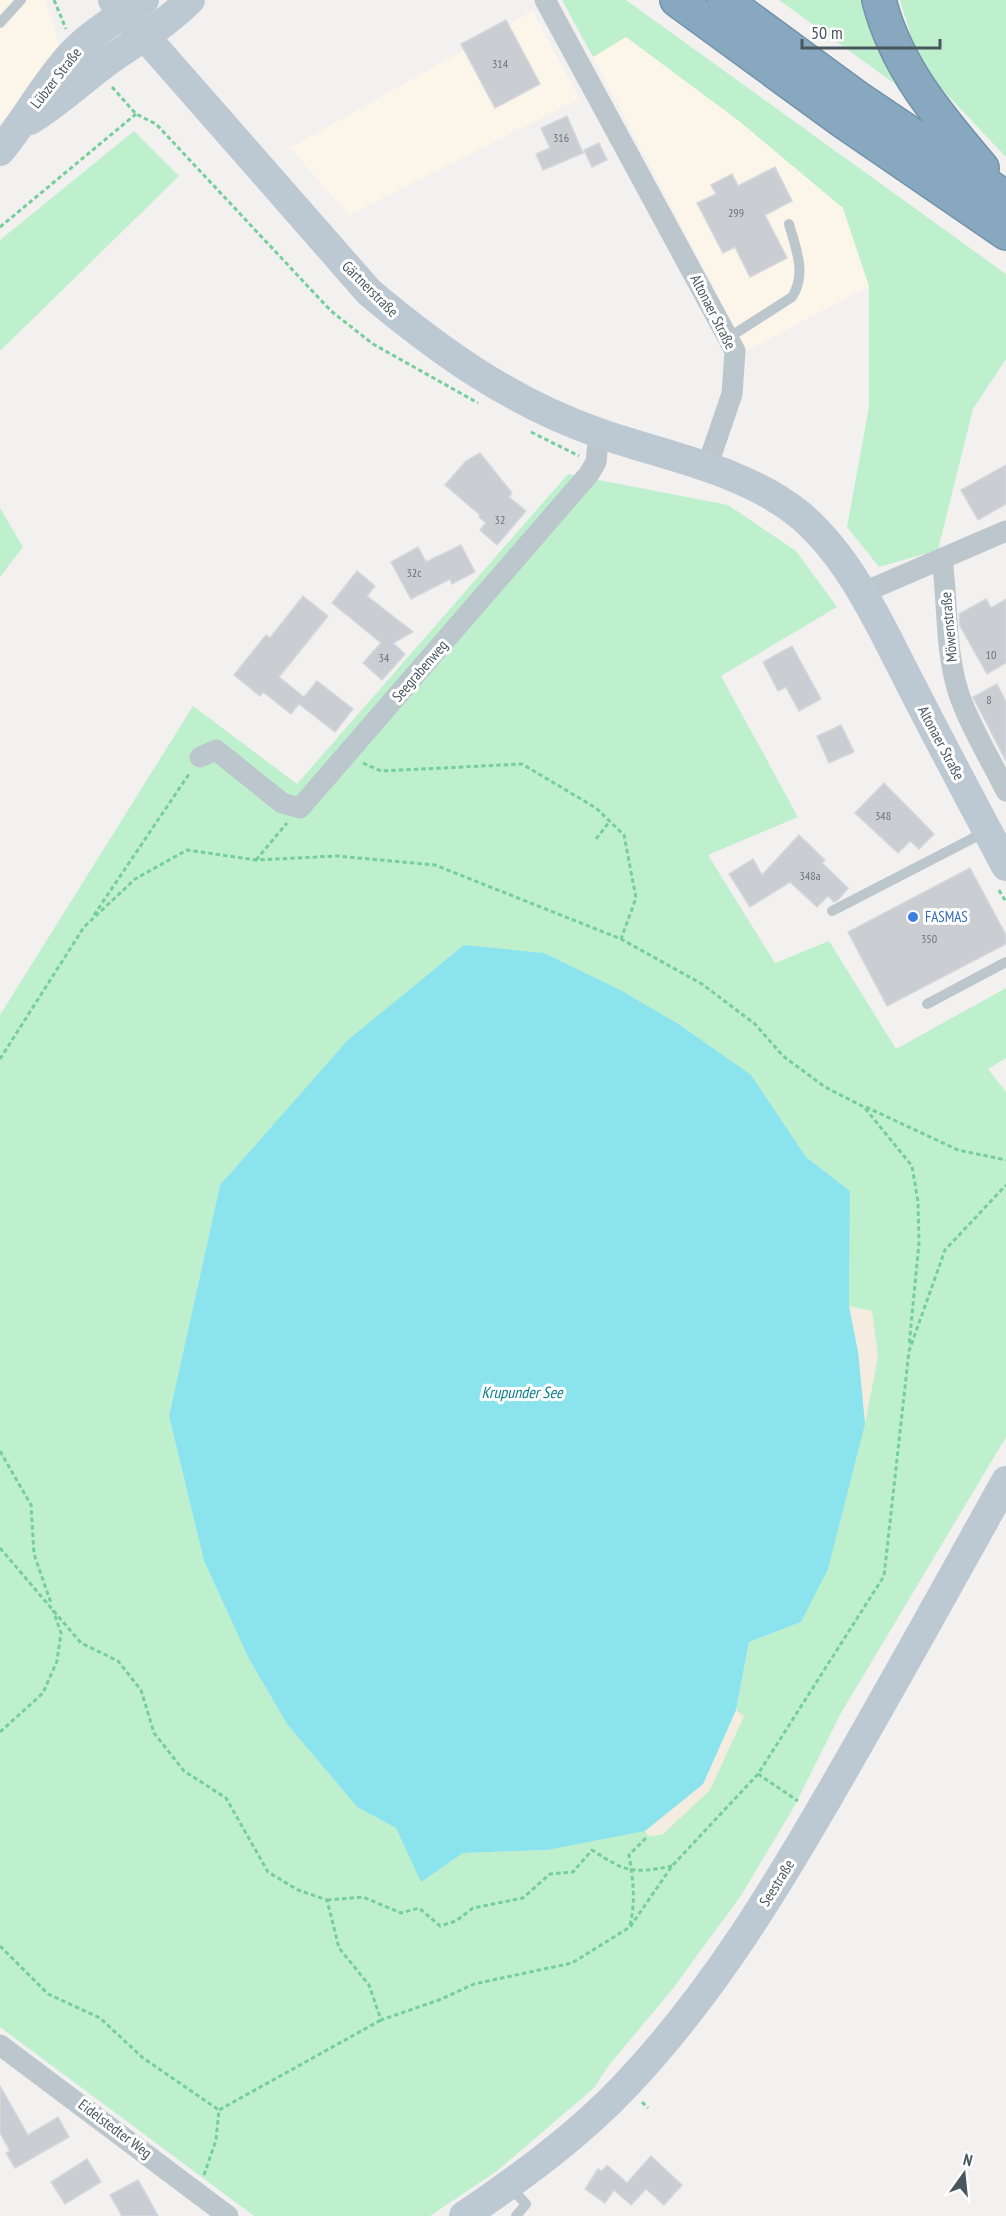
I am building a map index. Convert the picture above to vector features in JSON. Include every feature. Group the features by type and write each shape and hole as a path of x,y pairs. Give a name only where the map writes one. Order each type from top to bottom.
{"highway":[{"path":"677,0 844,122 1006,232"},
{"path":"724,0 859,99 1006,198"},
{"path":"879,0 897,54 915,85 1006,198"}],"main road":[{"name":"Lübzer Straße","path":"21,125 55,105 109,60 146,37 190,0"},
{"name":"Lübzer Straße","path":"0,151 70,56 127,4"},
{"name":"Gärtnerstraße","path":"127,4 146,37 369,292 417,333 494,386 553,415 599,433 707,467"},
{"name":"Altonaer Straße","path":"707,467 743,480 799,515 826,539 862,593 1006,866"},
{"name":"Seestraße","path":"464,2216 508,2186 569,2138 625,2086 687,2014 723,1965 795,1854 1006,1481"}],"street":[{"name":"Altonaer Straße","path":"545,0 735,351 732,394 707,467"},
{"name":"Seegrabenweg","path":"300,808 589,474 596,462 599,433"},
{"path":"862,593 1006,531"},
{"name":"Möwenstraße","path":"942,559 947,597 948,645 958,693 1006,791"},
{"path":"200,757 216,750 282,803 300,808"},
{"name":"Eidelstedter Weg","path":"0,2045 228,2216"}],"lane":[{"path":"0,23 21,0"},
{"path":"728,338 792,297 796,290 800,279 800,267 789,224"},
{"path":"832,911 987,831"},
{"path":"927,1004 1006,962"},
{"path":"508,2186 525,2204 516,2216"}],"path":[{"path":"54,0 67,31"},
{"path":"0,227 136,114"},
{"path":"347,756 381,771 522,764 596,808 624,835 636,898 621,939"},
{"path":"0,1059 200,757"},
{"path":"256,860 300,808"},
{"path":"596,839 610,821"},
{"path":"90,921 135,879 187,850 256,860 337,856 435,865 621,939 702,984 754,1024 783,1056 825,1087 958,1150 1006,1160"},
{"path":"219,2110 381,2020 439,2000 474,1984 572,1963 630,1927 672,1866 758,1774 884,1576 919,1243 912,1166 864,1107"},
{"path":"909,1351 945,1250 1006,1185"},
{"path":"0,1451 31,1504 34,1554 61,1633 57,1661 43,1693 0,1732"},
{"path":"0,1548 52,1606 81,1643 118,1661 141,1690 154,1733 184,1771 226,1798 268,1872 297,1890 327,1900 363,1897 401,1913 419,1908 440,1926 456,1921 473,1908 523,1898 549,1874 573,1872 592,1850 621,1869 644,1872 672,1866"},
{"path":"758,1774 801,1804"},
{"path":"630,1927 634,1909 629,1855 648,1836"},
{"path":"327,1900 339,1948 369,1984 381,2020"},
{"path":"0,1947 48,1994 100,2018 142,2058 219,2110"},
{"path":"201,2183 216,2140 219,2110"}],"shaded area":[{"path":"0,0 45,0 61,51 0,124"},
{"path":"533,11 579,99 349,215 290,148"},
{"path":"626,36 739,121 843,208 869,286 747,351 593,57"}],"green space":[{"path":"562,0 626,0 1006,274 1006,359 973,409 938,550 879,567 847,527 869,407 869,286 843,208 739,121 626,37 593,57"},
{"path":"779,0 863,0 876,47 895,84"},
{"path":"900,0 1006,0 1006,157 920,66"},
{"path":"134,131 179,176 0,351 0,240"},
{"path":"568,474 728,505 796,551 837,607 721,676 798,817 708,855 775,963 829,941 896,1049 1006,988 1006,1058 988,1069 1006,1092 1006,1437 841,1713 794,1807 740,1897 671,1991 609,2065 594,2088 497,2171 430,2216 254,2216 0,2027 0,1015 193,706 297,784","holes":["680,1025 750,1075 806,1157 850,1191 849,1306 858,1352 801,1622 749,1642 736,1710 547,1850 463,1853 421,1881 396,1828 357,1807 287,1724 249,1659 204,1561 169,1416 220,1185 273,1125"]},
{"path":"0,508 23,547 0,577"}],"sand":[{"path":"849,1306 872,1311 878,1356 865,1424 858,1352"},
{"path":"736,1710 744,1716 710,1790 662,1835 648,1836 645,1831 703,1784"}],"water":[{"name":"Krupunder See","path":"464,945 544,953 622,991 680,1025 751,1075 806,1157 850,1191 849,1306 858,1352 865,1424 828,1569 801,1622 749,1642 736,1710 703,1784 645,1831 547,1850 463,1853 421,1882 396,1828 357,1807 287,1724 249,1659 204,1561 169,1416 220,1185 348,1040"}],"building":[{"path":"506,20 540,84 495,108 461,44"},
{"path":"567,116 583,153 543,170 536,154 550,148 541,128"},
{"path":"599,143 607,160 592,167 584,150"},
{"path":"775,167 792,201 765,215 787,258 750,277 735,247 723,253 697,203 716,194 711,185 732,174 738,186"},
{"path":"480,453 512,493 509,497 526,511 497,545 480,530 486,523 479,517 480,515 445,485 466,461"},
{"path":"1006,465 1006,504 978,520 961,490"},
{"path":"461,545 475,572 452,584 450,579 411,599 391,562 418,547 426,562"},
{"path":"357,571 375,586 367,596 413,632 393,643 405,654 382,680 363,663 381,643 332,603"},
{"path":"303,596 328,616 279,677 304,697 317,681 353,709 335,732 299,704 291,714 263,692 260,696 234,675 266,635 270,638"},
{"path":"986,599 991,608 1006,599 1006,663 987,674 960,626 959,614"},
{"path":"792,646 821,699 799,711 786,687 778,691 763,662"},
{"path":"997,684 1006,702 1006,761 973,697"},
{"path":"841,725 854,752 829,763 817,736"},
{"path":"884,783 934,834 919,849 910,841 898,853 855,813"},
{"path":"799,835 825,860 822,863 848,888 838,900 834,902 828,896 817,907 790,882 750,907 729,874 753,859 762,875"},
{"path":"970,868 1006,935 1006,944 887,1006 848,932"},
{"path":"0,2086 28,2135 58,2117 69,2137 15,2168 6,2153 10,2151 0,2133"},
{"path":"651,2156 682,2185 664,2205 646,2189 631,2205 614,2190 605,2203 585,2189 598,2169 602,2171 607,2165 627,2183"},
{"path":"87,2159 101,2182 65,2204 51,2182"},
{"path":"138,2180 158,2216 122,2216 110,2195"}],"place":[{"name":"FASMAS","path":"913,917"}]}
